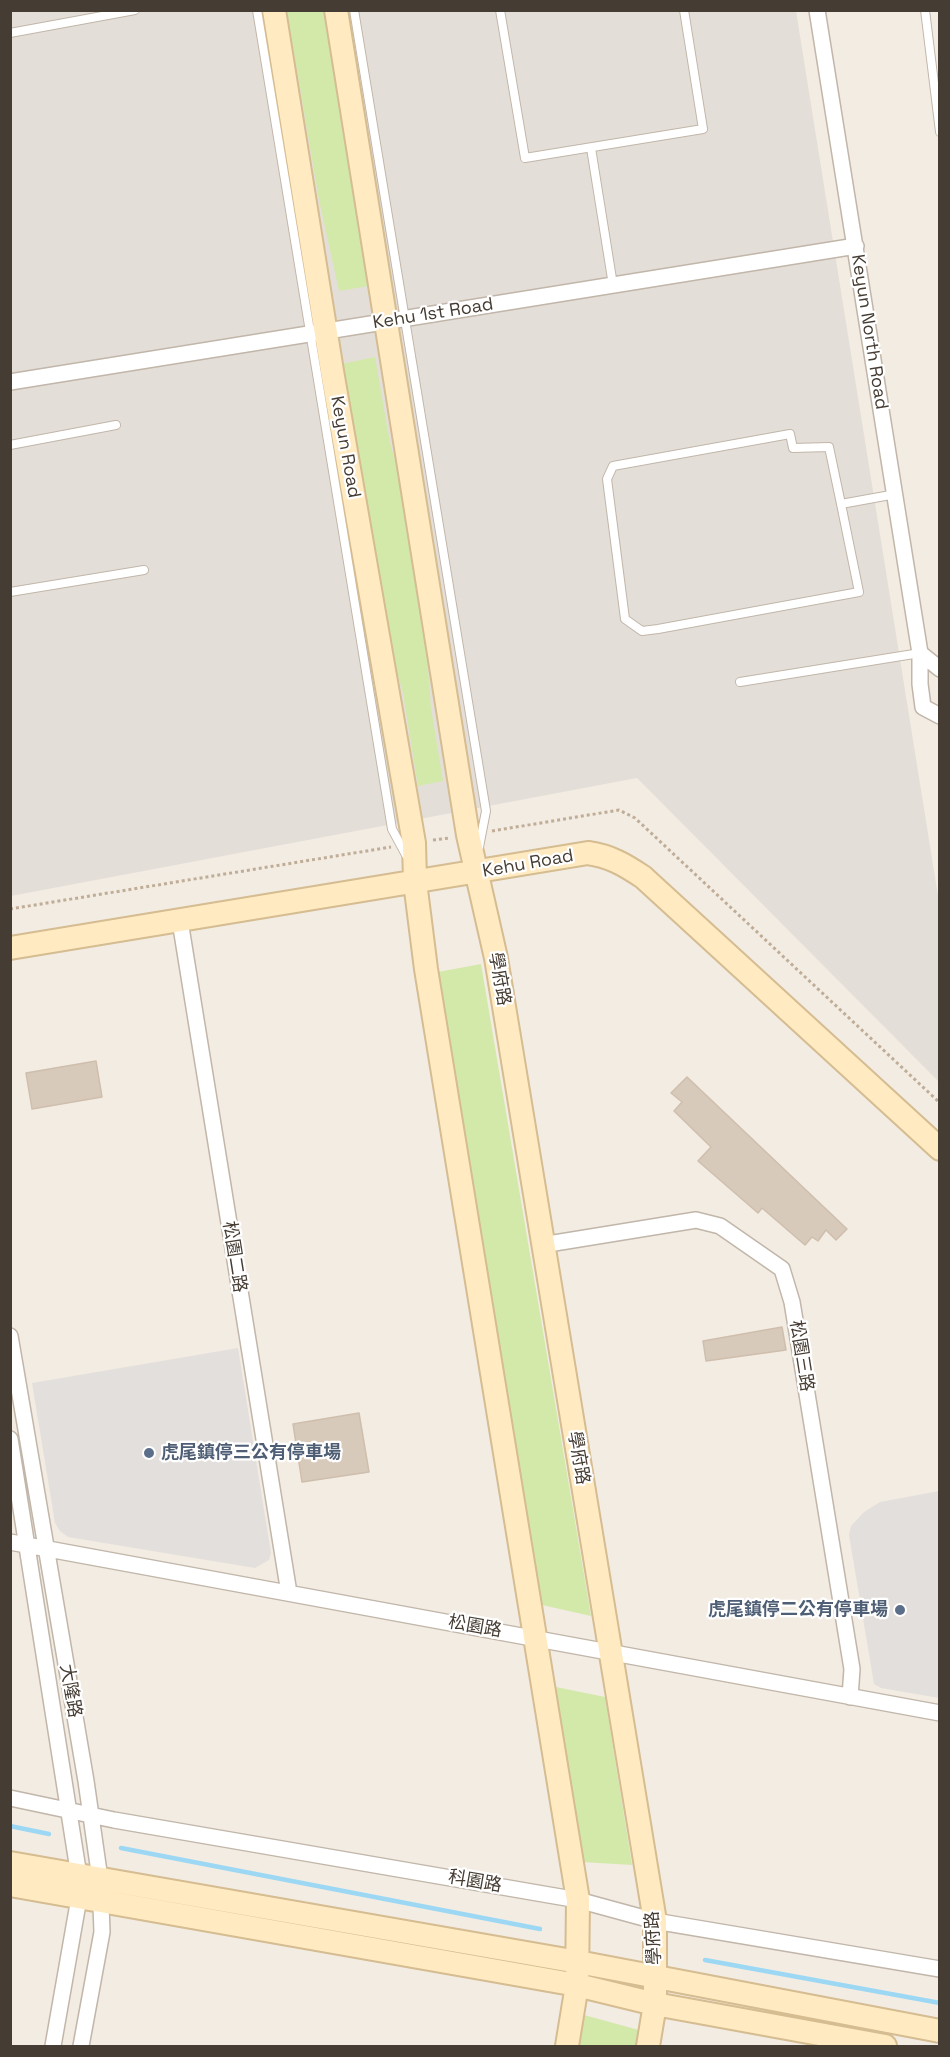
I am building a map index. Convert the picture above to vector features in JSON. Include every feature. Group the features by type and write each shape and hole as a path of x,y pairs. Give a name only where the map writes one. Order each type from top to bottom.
{"street":[{"name":"Keyun Road","path":"274,10 319,333 415,882"},
{"path":"336,10 394,321 475,834 477,872"},
{"name":"Keyun North Road","path":"817,10 896,494 920,653 923,707 939,716"},
{"name":"Kehu 1st Road","path":"10,382 856,246"},
{"path":"920,653 939,669"},
{"name":"Kehu Road","path":"10,948 588,853 603,855 621,862 643,877 939,1149"},
{"name":"學府路","path":"477,872 496,958 655,1921 656,2004 648,2046"},
{"path":"415,882 426,969 578,1900 577,1985 567,2046"},
{"name":"松園二路","path":"180,921 289,1593"},
{"name":"松園三路","path":"542,1245 696,1220 720,1226 782,1269 792,1302 852,1669 850,1696"},
{"name":"大隆路","path":"10,1336 91,1815 90,1889 52,2046"},
{"name":"大隆路","path":"10,1439 70,1809 102,1932 81,2046"},
{"name":"松園路","path":"10,1542 939,1713"},
{"name":"科園路","path":"10,1798 91,1815 578,1900 655,1921 939,1969"},
{"path":"10,1863 90,1889 577,1985 656,2004 885,2046"},
{"path":"10,1885 90,1889 578,1962 939,2031"}],"lane":[{"path":"10,33 135,10"},
{"path":"258,10 319,333"},
{"path":"354,10 394,321"},
{"path":"500,10 525,159 703,129 684,10"},
{"path":"925,10 937,90 939,132"},
{"path":"591,148 613,285"},
{"path":"10,445 116,425"},
{"path":"790,434 792,448 829,447 841,504 859,592 642,631 625,619 607,479 613,466 790,434"},
{"path":"841,504 896,494"},
{"path":"10,592 144,570"},
{"path":"740,682 920,653"}],"path":[{"path":"10,909 619,810 635,818 939,1103"}],"shaded area":[{"path":"11,11 796,11 939,902 939,1082 637,778 11,896"},
{"name":"虎尾鎮停三公有停車場","path":"238,1348 271,1553 269,1560 255,1568 68,1537 60,1531 55,1523 32,1383"},
{"name":"虎尾鎮停二公有停車場","path":"940,1491 939,1698 881,1688 874,1684 849,1535 851,1526 864,1512 880,1502"}],"green space":[{"path":"287,11 325,11 369,286 339,291 319,200"},
{"path":"375,357 390,443 401,480 426,641 431,708 443,781 418,786 403,693 390,648 341,364"},
{"path":"481,964 591,1616 542,1605 438,972"},
{"path":"556,1687 605,1697 632,1865 582,1862"},
{"path":"584,2015 639,2030 636,2046 578,2046"}],"building":[{"path":"96,1061 102,1097 32,1109 26,1073"},
{"path":"687,1077 847,1229 836,1240 826,1230 818,1241 812,1237 805,1245 762,1208 758,1213 698,1161 711,1147 674,1111 682,1102 671,1093"},
{"path":"782,1327 786,1350 706,1361 703,1341"},
{"path":"359,1413 369,1472 302,1482 293,1424"}],"waterway":[{"path":"10,1826 49,1834"},
{"path":"121,1848 540,1929"},
{"path":"705,1960 940,2003"}],"place":[{"name":"虎尾鎮停三公有停車場","path":"149,1453"},
{"name":"虎尾鎮停二公有停車場","path":"900,1610"}]}
